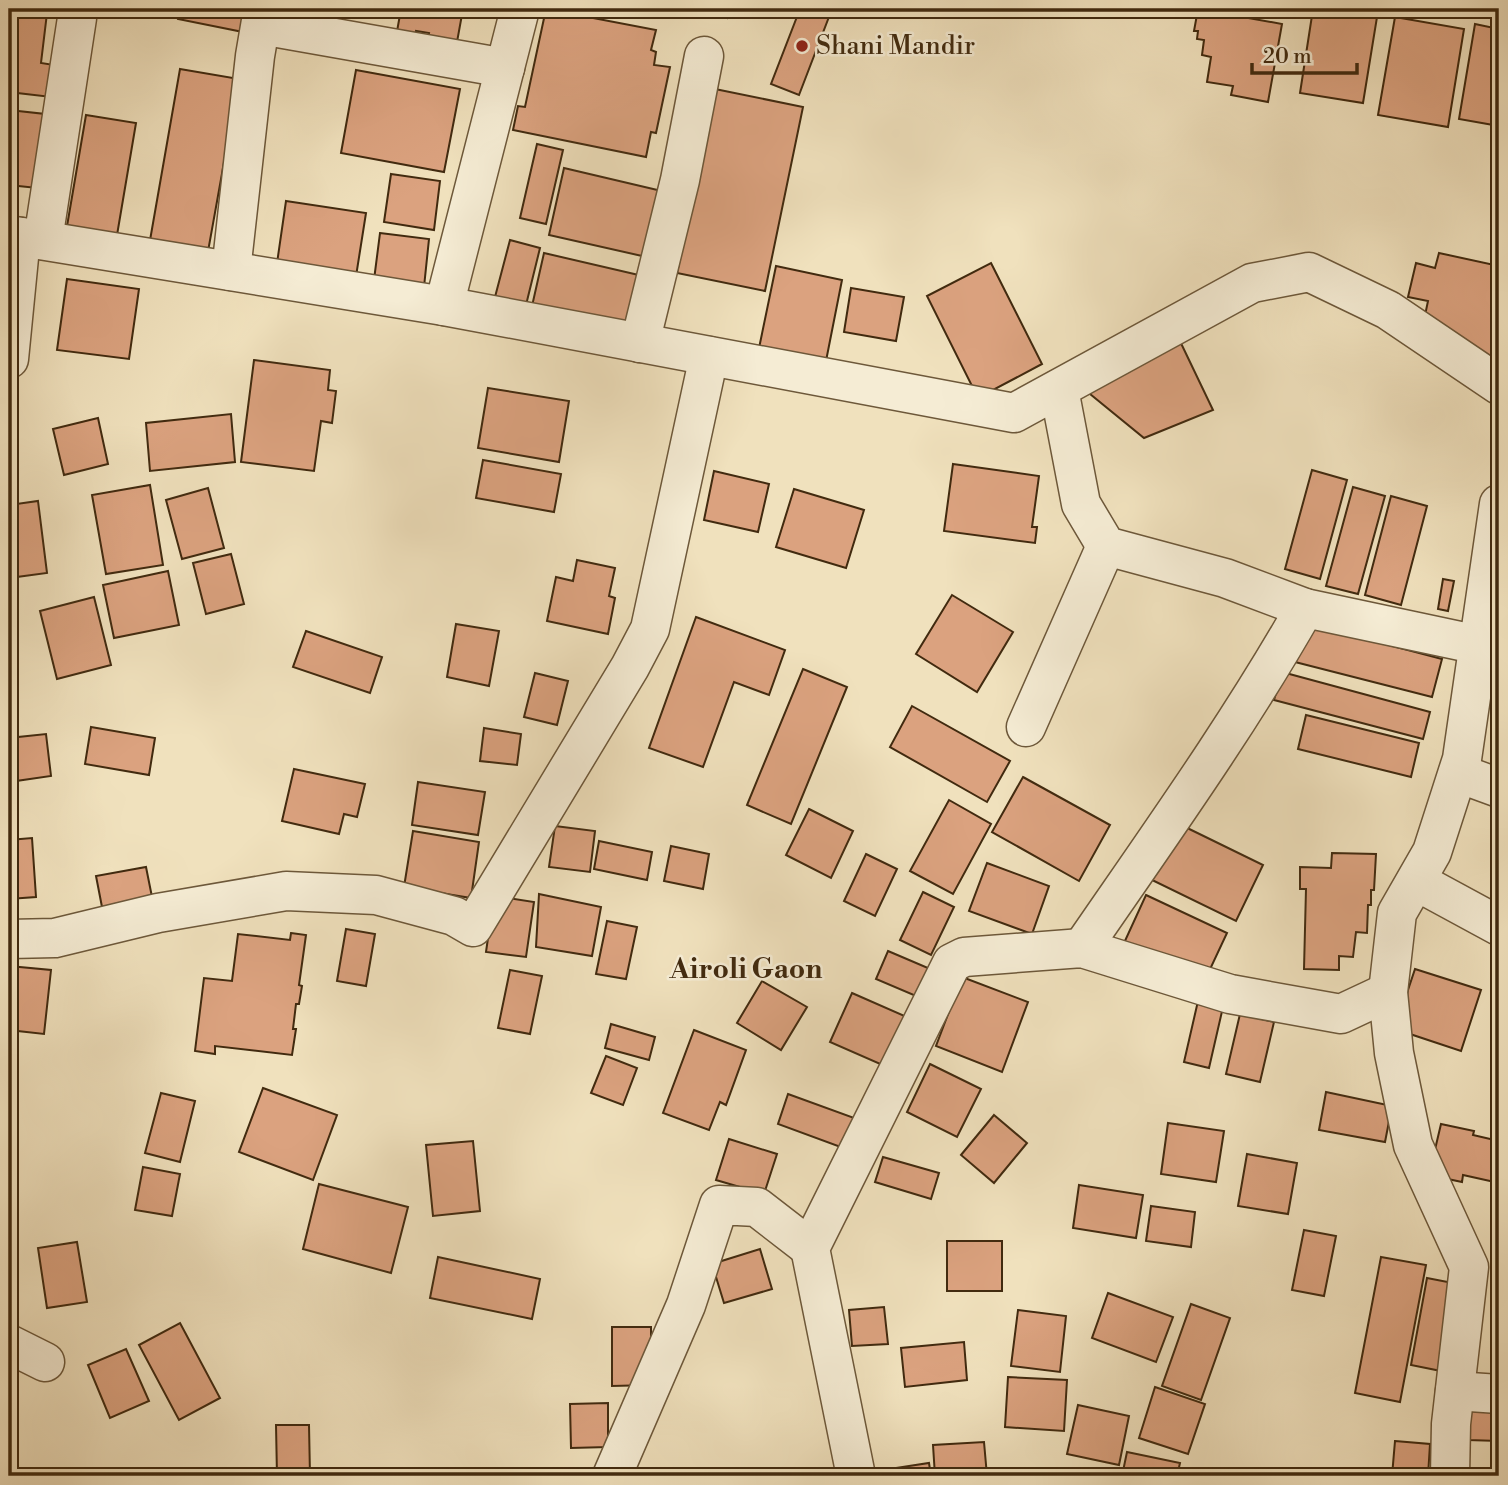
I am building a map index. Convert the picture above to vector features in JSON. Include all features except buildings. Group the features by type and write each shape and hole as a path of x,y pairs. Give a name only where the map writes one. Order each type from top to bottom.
{"street":[{"path":"9,359 24,237 77,18 75,9"},
{"path":"444,306 520,9"},
{"path":"231,271 255,57 262,17 505,68"},
{"path":"640,343 680,180 705,56"},
{"path":"24,237 444,306 1014,413 1252,283 1308,272 1388,310 1499,385"},
{"path":"9,939 55,938 158,913 286,891 376,895 454,916 472,927 630,667 650,629 709,356"},
{"path":"1059,389 1081,504 1106,546 1225,578 1305,608 1479,645"},
{"path":"1450,1476 1455,1391 1484,1269 1413,1145 1394,1053 1388,992 1398,914 1432,852 1462,759 1499,504"},
{"path":"1026,727 1106,546"},
{"path":"1082,948 1189,793 1305,608"},
{"path":"1458,773 1499,788"},
{"path":"1416,881 1499,926"},
{"path":"856,1476 810,1248 952,963 964,957 1082,948 1230,994 1341,1014 1388,992"},
{"path":"612,1476 686,1305 719,1205 757,1208 810,1248"},
{"path":"9,1344 46,1362"},
{"path":"1455,1391 1499,1394"}],"place":[{"name":"Shani Mandir","path":"802,46"}],"district":[{"name":"Airoli Gaon","path":"746,969"}]}
